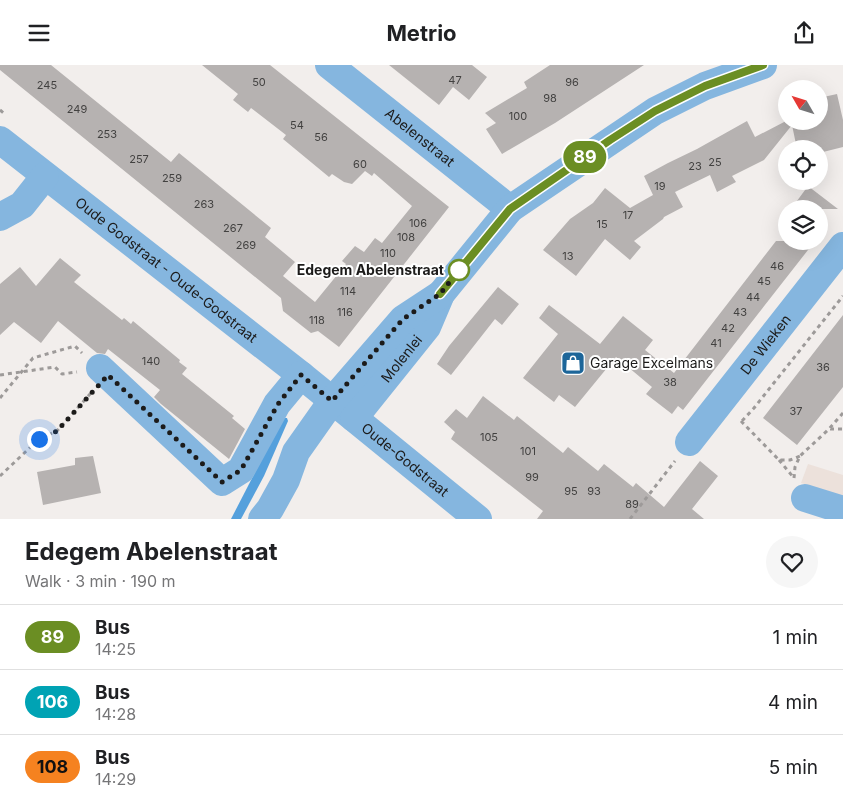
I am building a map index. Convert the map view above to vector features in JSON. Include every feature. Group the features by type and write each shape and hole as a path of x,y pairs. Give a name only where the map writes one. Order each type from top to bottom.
{"street":[{"name":"Abelenstraat","path":"329,65 510,209"},
{"path":"262,519 270,509 286,480 296,452 332,401 403,319 440,294 510,209 655,111 705,86 760,65"},
{"name":"Oude Godstraat - Oude-Godstraat","path":"0,140 332,401"},
{"path":"0,217 22,205 45,176"},
{"name":"De Wieken","path":"689,442 843,246"},
{"name":"Molenlei","path":"354,418 427,327 440,294"},
{"path":"104,371 222,482 241,470 278,404 301,375"},
{"name":"Oude-Godstraat","path":"332,401 478,519"},
{"path":"800,488 843,510"}],"path":[{"path":"742,421 843,296"},
{"path":"0,398 33,358 75,347 104,371"},
{"path":"0,375 55,367 62,374 104,371"},
{"path":"0,476 39,439 57,431 104,371"},
{"path":"719,404 742,421 779,460 800,488"},
{"path":"779,460 790,460 800,455 829,429 843,413"},
{"path":"829,429 843,429"},
{"path":"630,519 689,442"},
{"path":"800,455 794,467 800,488"}],"shaded area":[{"path":"808,464 843,475 843,496 801,483"}],"water":[{"path":"283,418 287,418 288,421 264,476 241,519 231,519"}],"building":[{"path":"0,65 51,65 171,162 179,153 271,228 265,237 295,262 283,276 315,302 346,264 342,261 355,246 364,252 375,238 382,243 412,206 374,173 372,176 365,171 352,184 344,182 332,174 329,177 283,139 286,135 251,108 248,112 233,100 238,94 202,65 270,65 449,207 339,347 318,331 311,333 283,311 281,298 0,70"},
{"path":"389,65 472,65 487,77 469,100 453,87 439,105"},
{"path":"550,65 644,65 555,123 502,154 486,129 496,123 485,113 527,88 524,82"},
{"path":"837,94 843,120 843,147 828,151 828,140 795,140 793,130 828,130 828,96"},
{"path":"747,121 755,137 778,125 778,130 788,130 778,140 764,160 732,176 736,182 717,192 710,175 675,192 683,207 664,217 634,241 641,247 630,260 605,239 576,276 543,250 570,219 593,203 605,188 630,208 653,195 644,176"},
{"path":"805,190 813,190 826,200 798,200"},
{"path":"828,201 838,209 828,209"},
{"path":"776,241 778,241 778,250 808,250 683,410 678,406 672,414 646,394 652,387 616,357 575,407 559,395 554,402 523,378 558,334 539,318 549,305 600,344 623,316 653,340 645,350 674,373"},
{"path":"60,258 81,275 74,282 122,320 124,318 131,324 133,321 180,360 179,362 187,368 182,374 234,416 232,418 245,429 229,459 154,397 160,390 108,349 105,354 97,353 58,321 41,343 14,322 0,335 0,284 20,267 36,286"},
{"path":"498,287 519,304 502,325 495,319 451,375 437,364 449,346"},
{"path":"843,315 843,387 797,445 763,418"},
{"path":"483,396 514,420 517,416 563,453 568,447 598,471 604,464 633,487 636,483 664,507 700,461 718,476 692,509 704,519 537,519 543,511 451,439 455,432 444,422 456,409 467,418"},
{"path":"93,456 101,493 43,505 37,472 75,465 75,458"}],"bus line":[{"name":"89","path":"440,294 510,209 655,111 705,86 763,65"}],"place":[{"name":"Edegem Abelenstraat","path":"459,270"},
{"name":"Garage Excelmans","path":"573,363"}],"route":[{"path":"39,439 57,431 108,375 222,482 241,470 278,404 301,375 332,401 403,319 440,294 459,270"}]}
